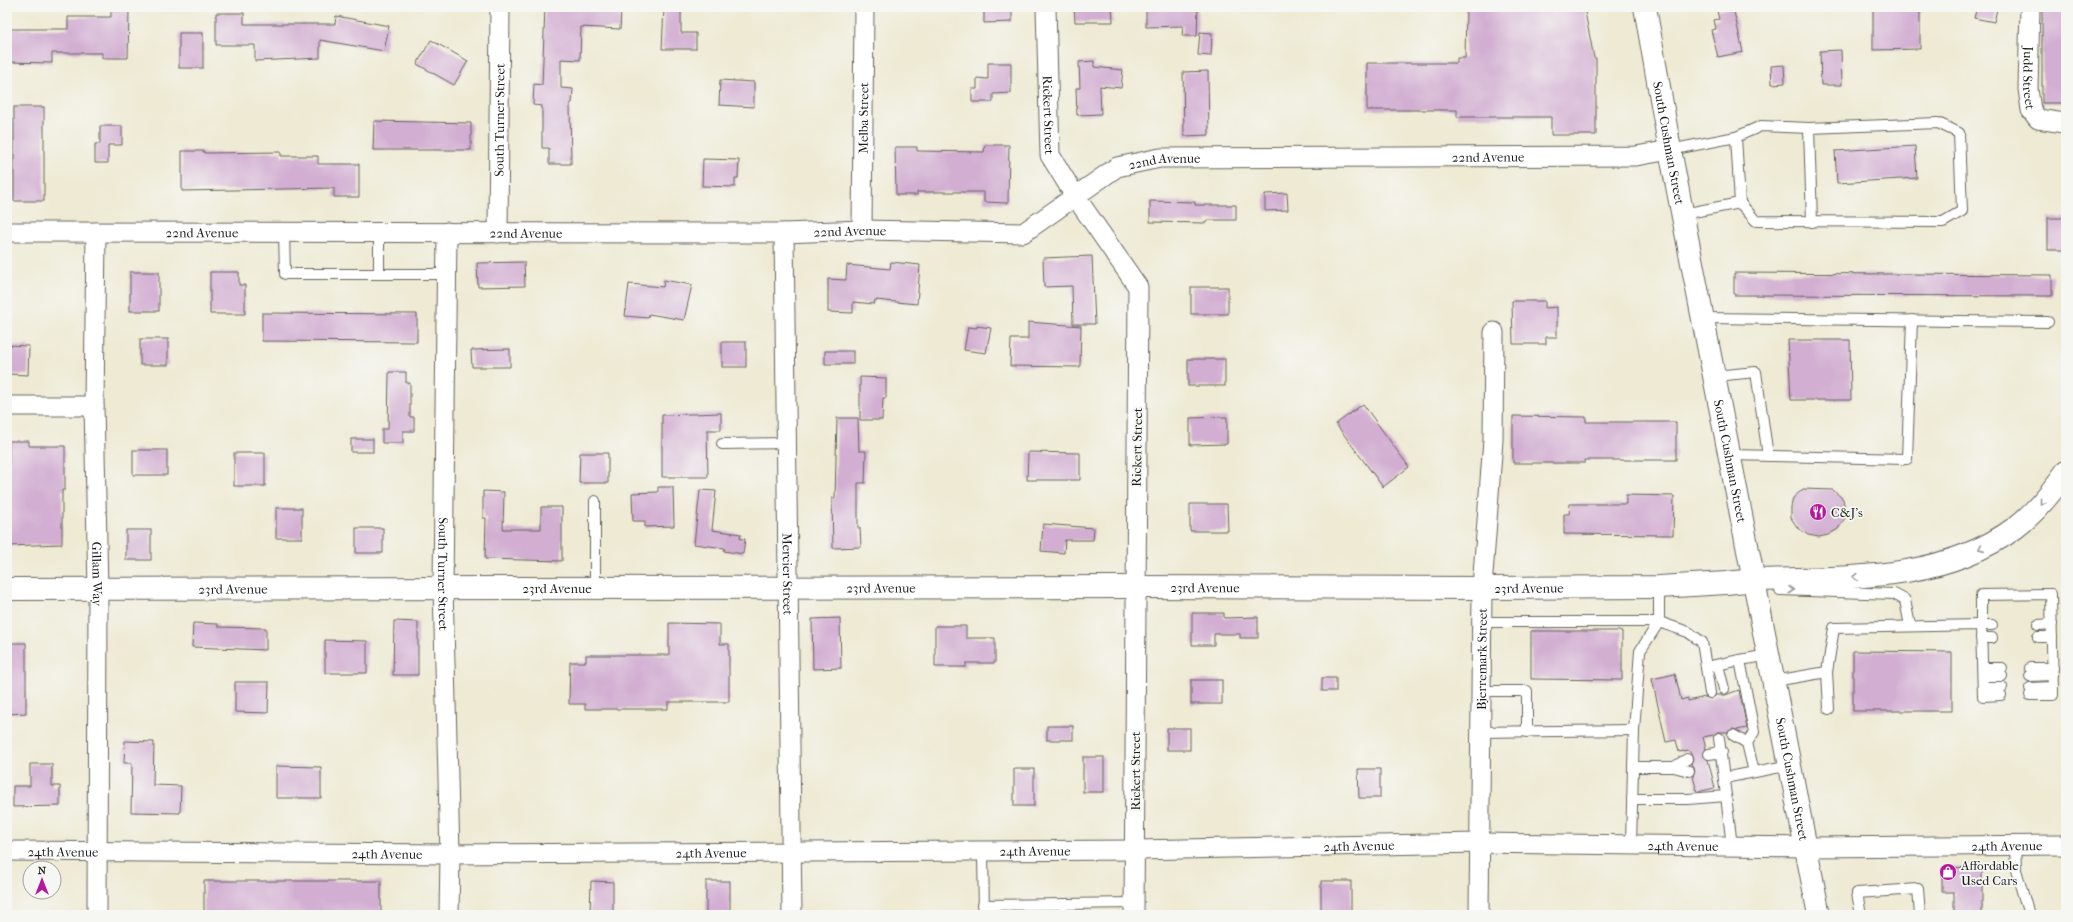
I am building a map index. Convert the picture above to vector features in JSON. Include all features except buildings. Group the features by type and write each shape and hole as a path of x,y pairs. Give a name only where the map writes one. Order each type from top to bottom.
{"main road":[{"name":"South Cushman Street","path":"1645,7 1670,150 1731,455 1819,915"},
{"name":"23rd Avenue","path":"7,589 789,589 1135,587 1482,588 1659,586 1755,580 1871,576 1915,570 1951,560 1986,546 2015,528 2036,509 2066,472"}],"street":[{"name":"South Turner Street","path":"498,232 500,7"},
{"name":"Melba Street","path":"862,230 864,7"},
{"name":"Rickert Street","path":"1046,7 1050,155 1075,196 1138,287 1135,587 1136,850 1134,909"},
{"name":"Judd Street","path":"2030,7 2028,89 2031,110 2038,119 2064,123"},
{"name":"22nd Avenue","path":"7,232 784,232 862,230 1023,233 1117,167 1160,158 1636,156 1670,150"},
{"name":"Gillam Way","path":"96,232 94,406 98,589 97,915"},
{"name":"South Turner Street","path":"447,232 443,588 450,854 449,915"},
{"name":"Mercier Street","path":"784,232 792,915"},
{"name":"Bjerremark Street","path":"1479,915 1482,588 1493,440 1494,332"},
{"path":"7,406 94,406"},
{"name":"24th Avenue","path":"7,851 450,854 1136,850 1479,843 1806,847 2062,845"}],"lane":[{"path":"1670,150 1736,137 1761,126 1809,128 1938,123 1958,133 1962,211 1943,222 1756,221 1740,203 1736,137"},
{"path":"1809,128 1812,222"},
{"path":"1683,214 1740,203"},
{"path":"284,232 285,274 446,274"},
{"path":"379,232 379,274"},
{"path":"1704,318 2048,322"},
{"path":"1731,455 1907,459 1912,320"},
{"path":"1715,376 1756,372 1768,456"},
{"path":"722,444 787,443"},
{"path":"595,501 595,588"},
{"path":"1755,580 1779,590 1894,594 1905,600 1910,626"},
{"path":"1631,844 1634,730 1640,651 1658,622 1659,586"},
{"path":"2002,691 1983,696 1980,595 2051,594 2053,695 2030,691"},
{"path":"1482,622 1658,622 1688,632 1702,642 1710,693"},
{"path":"2038,625 2052,624"},
{"path":"1829,709 1828,672 1834,628 1992,625"},
{"path":"2038,637 2052,637"},
{"path":"1981,638 1992,638"},
{"path":"1706,667 1769,655"},
{"path":"1740,660 1754,732 1747,743 1754,772"},
{"path":"1718,664 1724,689"},
{"path":"1774,681 1828,672"},
{"path":"1983,672 2002,672"},
{"path":"2030,672 2053,672"},
{"path":"1481,691 1527,691 1527,732"},
{"path":"1480,732 1634,730"},
{"path":"1733,735 1747,743"},
{"path":"1719,738 1722,752 1718,766 1724,778 1732,846"},
{"path":"1709,754 1722,752"},
{"path":"1674,767 1688,759"},
{"path":"1724,778 1791,765"},
{"path":"1634,767 1674,767 1689,770"},
{"path":"1632,799 1688,799 1726,796"},
{"path":"2015,845 2016,870 2029,915"},
{"path":"983,851 984,910 1134,909"},
{"path":"1861,915 1857,893 1918,890 1920,915"}],"place":[{"name":"C&J's","path":"1818,512"},
{"name":"Affordable Used Cars","path":"1948,872"}]}
